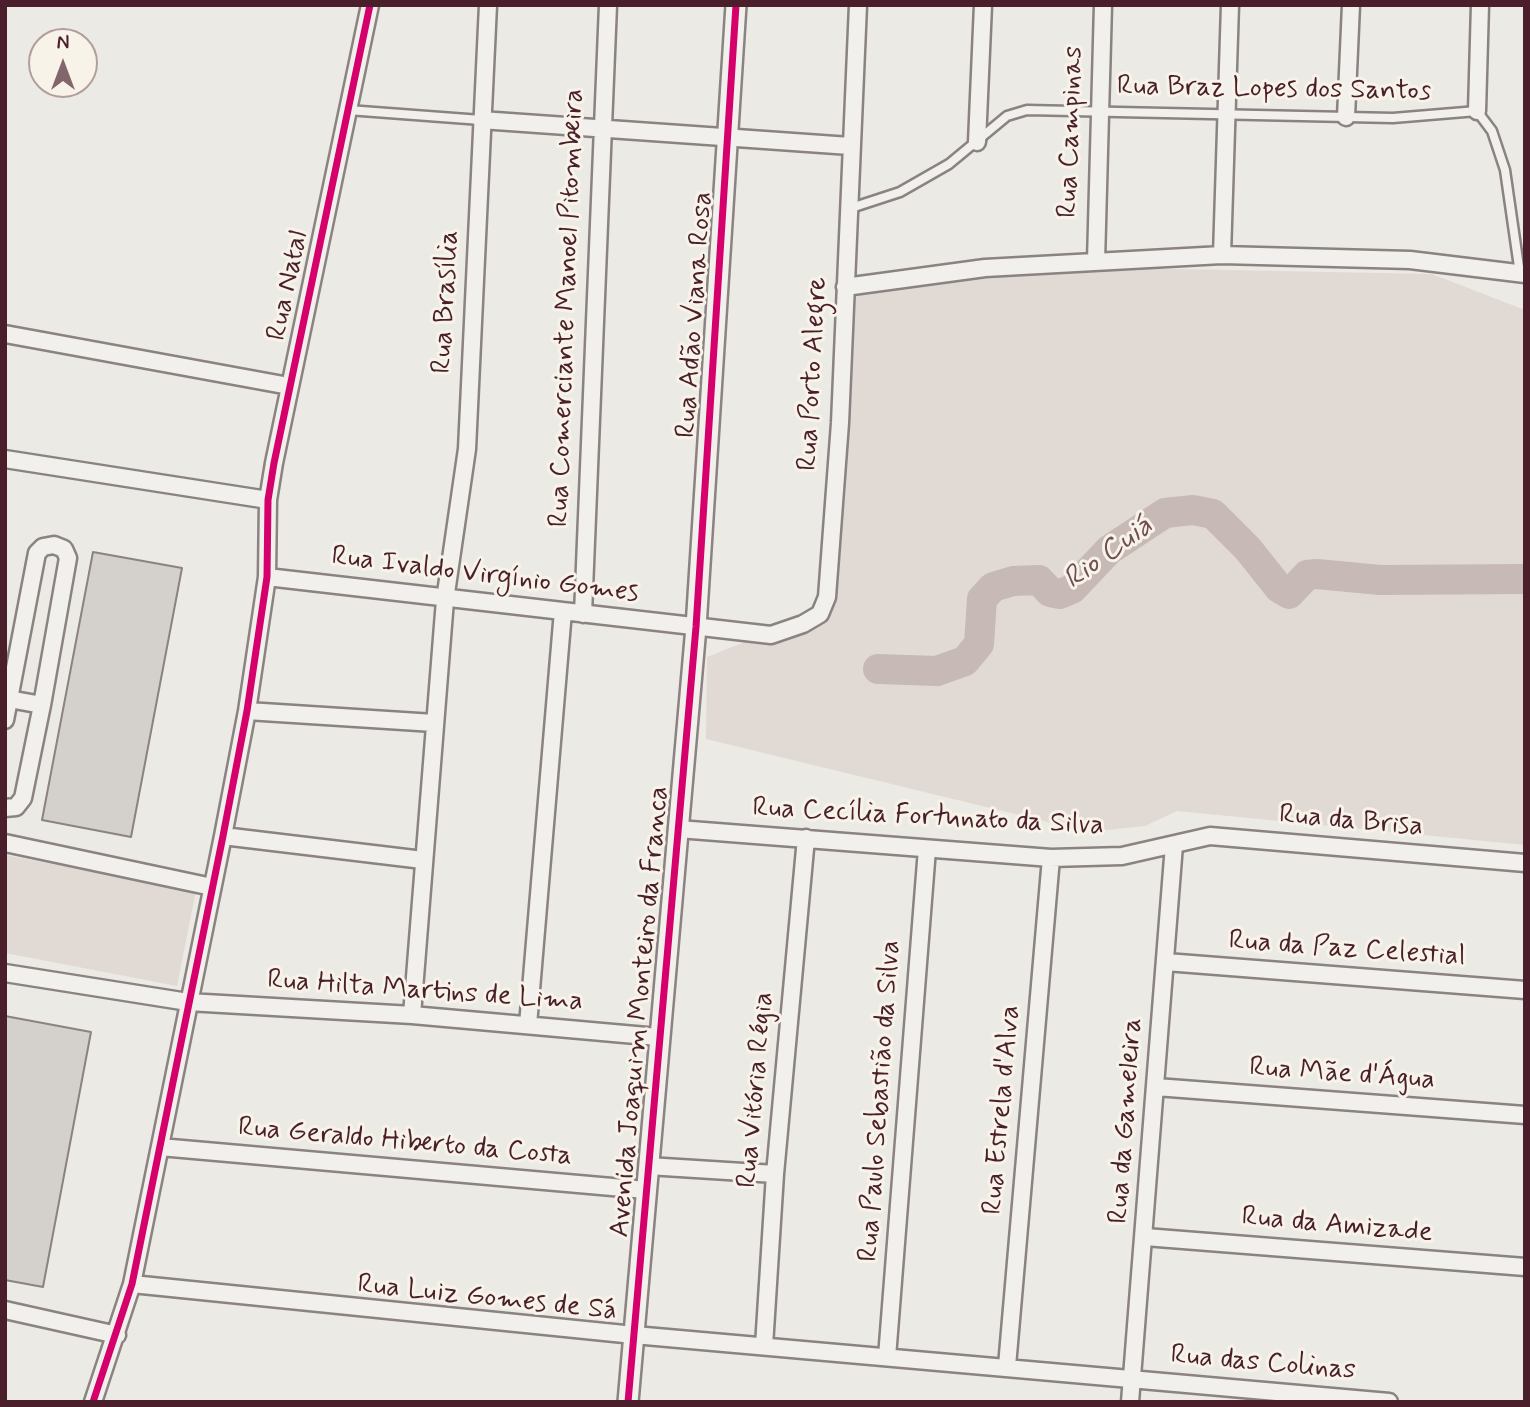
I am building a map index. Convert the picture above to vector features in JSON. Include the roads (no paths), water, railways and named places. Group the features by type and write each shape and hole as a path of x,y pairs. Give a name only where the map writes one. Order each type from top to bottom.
{"street":[{"name":"Rua Natal","path":"93,1402 132,1284 223,836 247,711 267,577 268,500 289,386 370,5"},
{"name":"Rua Brasília","path":"412,1015 445,600 467,449 488,5"},
{"name":"Rua Comerciante Manoel Pitombeira","path":"583,614 608,5"},
{"name":"Rua Adão Viana Rosa","path":"696,627 736,5"},
{"name":"Rua Porto Alegre","path":"696,627 771,635 815,619 823,609 839,437 858,5"},
{"path":"976,142 983,5"},
{"name":"Rua Campinas","path":"1096,261 1098,110 1103,5"},
{"path":"1222,255 1230,5"},
{"path":"1346,117 1351,5"},
{"path":"1477,111 1480,5"},
{"path":"481,120 850,146"},
{"path":"845,287 985,268 1222,255 1410,260 1522,274"},
{"path":"5,334 289,386"},
{"path":"5,458 268,500"},
{"path":"5,720 37,553 43,547 54,545 64,549 68,558 42,705 23,798 16,807 5,809"},
{"name":"Rua Ivaldo Virgínio Gomes","path":"267,577 445,600 696,627"},
{"path":"528,1025 563,611"},
{"name":"Avenida Joaquim Monteiro da Franca","path":"628,1402 696,627"},
{"path":"9,699 42,705"},
{"path":"247,711 434,723"},
{"name":"Rua Cecília Fortunato da Silva","path":"678,829 1051,858 1122,856 1174,845"},
{"path":"223,836 423,860"},
{"name":"Rua da Brisa","path":"1174,845 1210,836 1525,863"},
{"name":"Rua Vitória Régia","path":"764,1346 775,1174 806,838"},
{"path":"5,843 212,887"},
{"name":"Rua da Gameleira","path":"1130,1402 1174,845"},
{"name":"Rua Paulo Sebastião da Silva","path":"887,1357 927,849"},
{"name":"Rua Estrela d'Alva","path":"1007,1366 1051,858"},
{"name":"Rua da Paz Celestial","path":"1166,962 1525,990"},
{"name":"Rua Hilta Martins de Lima","path":"5,973 188,1002 412,1015 658,1037"},
{"name":"Rua Mãe d'Água","path":"1156,1087 1525,1115"},
{"name":"Rua Geraldo Hiberto da Costa","path":"160,1147 646,1190"},
{"path":"648,1166 775,1174"},
{"name":"Rua da Amizade","path":"1145,1237 1525,1267"},
{"name":"Rua Luiz Gomes de Sá","path":"132,1284 634,1335 1132,1379"},
{"path":"5,1310 117,1335"},
{"name":"Rua das Colinas","path":"1132,1379 1388,1402"}],"lane":[{"path":"348,110 481,120"},
{"name":"Rua Braz Lopes dos Santos","path":"848,209 900,192 949,164 997,122 1017,112 1098,110 1420,117 1477,111"},
{"path":"1477,111 1493,131 1505,170 1522,274"}],"waterway":[{"name":"Rio Cuiá","path":"878,669 937,671 965,661 979,644 982,599 993,587 1013,581 1039,580 1050,592 1060,594 1072,589 1109,550 1165,513 1193,510 1213,514 1248,549 1279,588 1289,594 1307,575 1317,574 1380,580 1525,579"}]}
